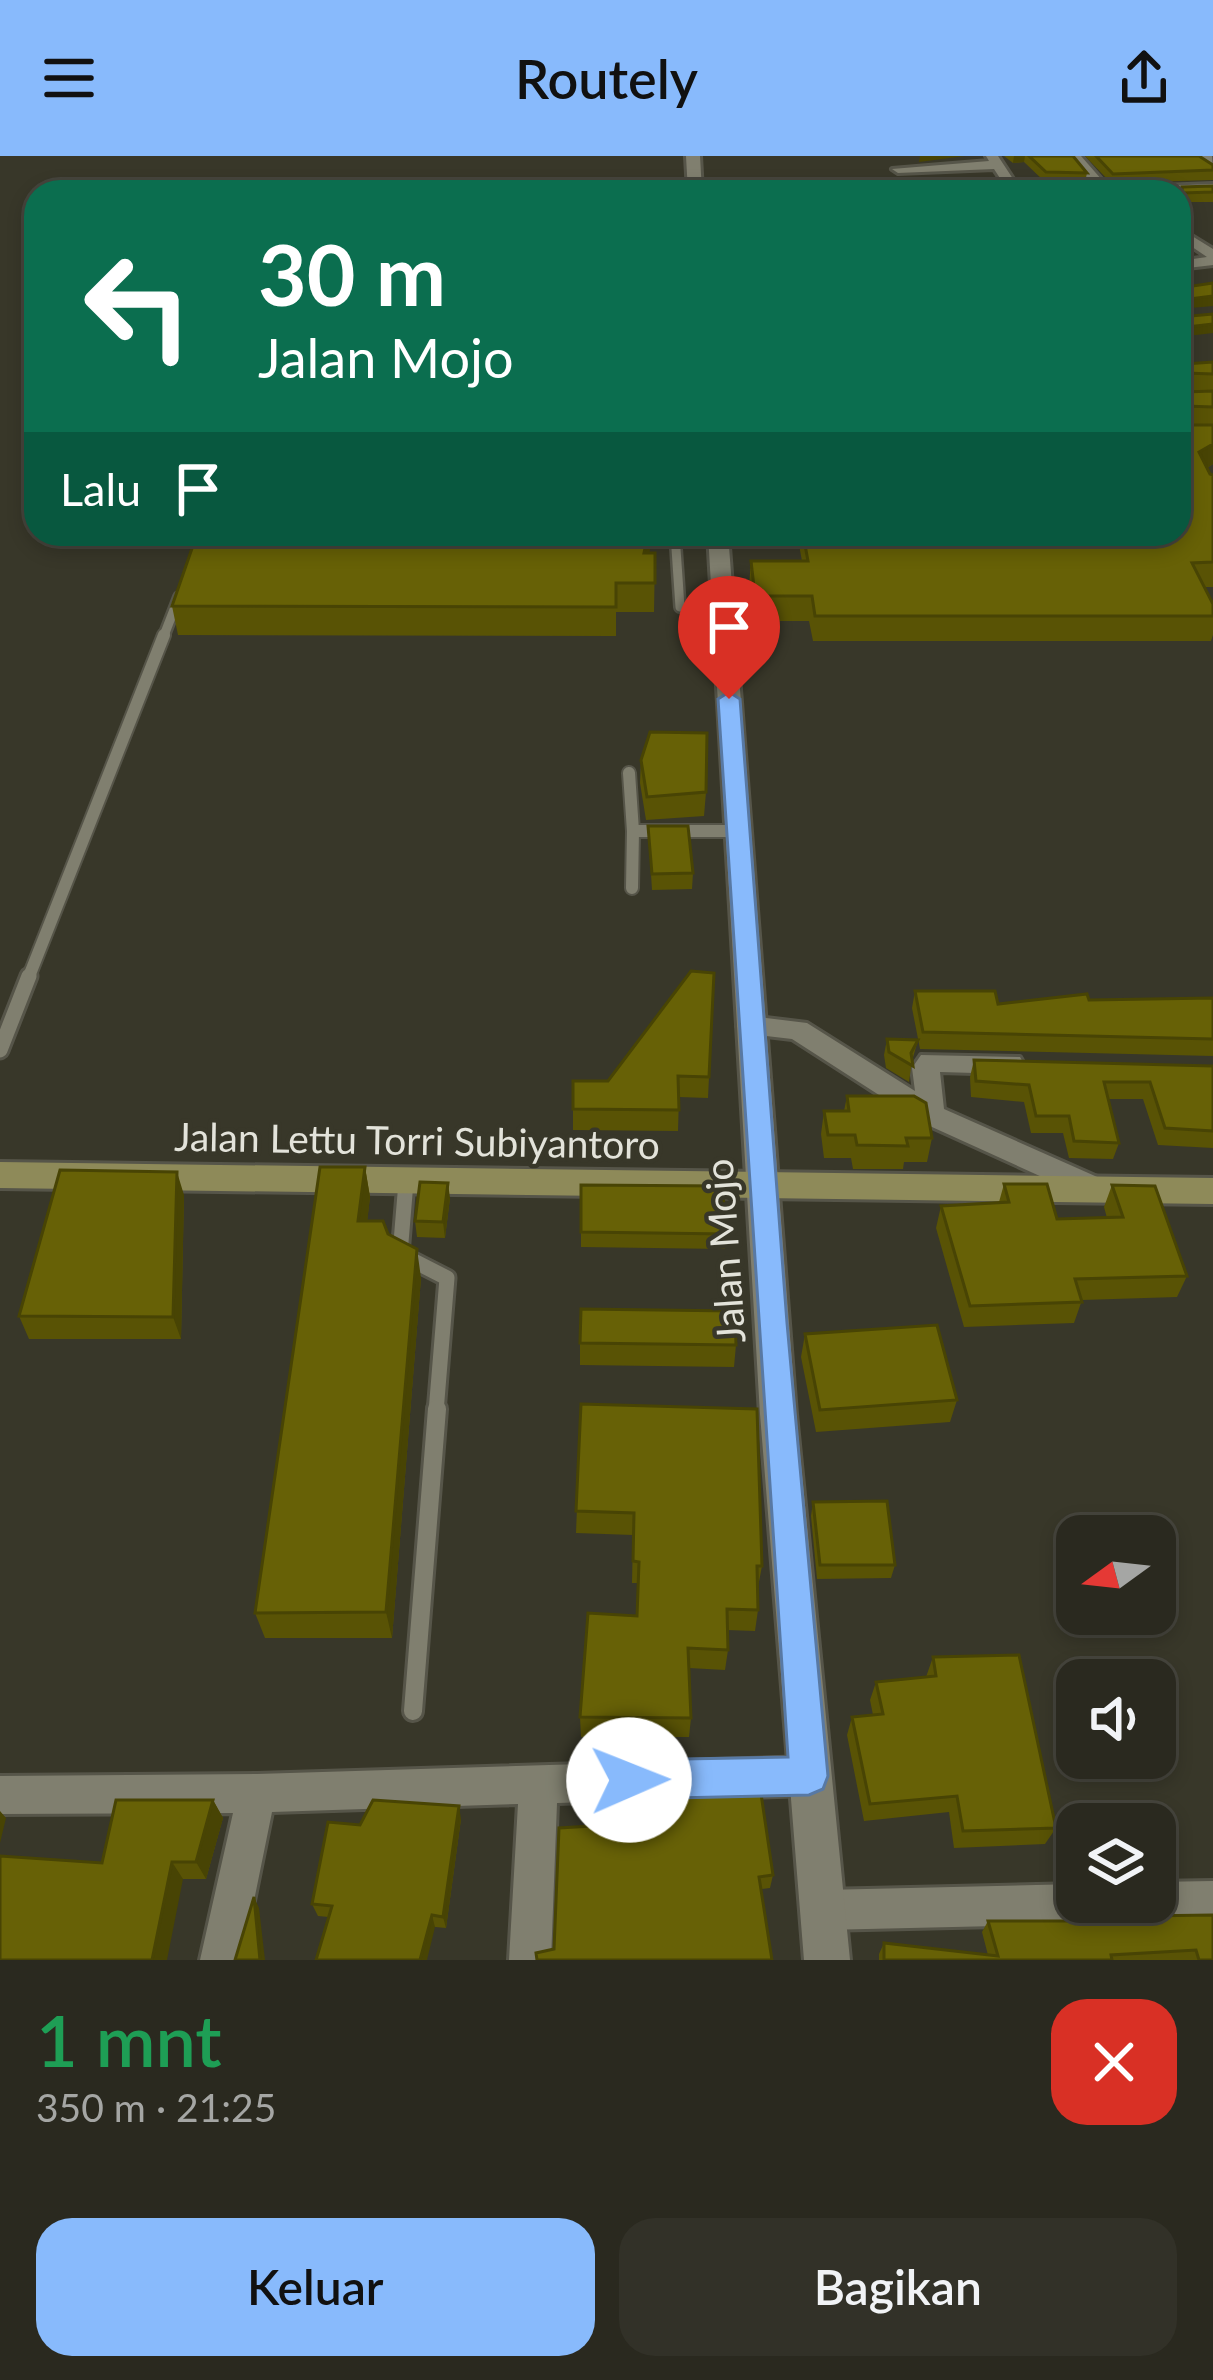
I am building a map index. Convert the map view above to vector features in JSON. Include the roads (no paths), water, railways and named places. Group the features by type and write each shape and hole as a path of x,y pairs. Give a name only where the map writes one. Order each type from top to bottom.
{"main road":[{"name":"Jalan Lettu Torri Subiyantoro","path":"0,1175 1213,1191"}],"street":[{"path":"1074,156 1101,180"},
{"path":"1205,156 1213,166"},
{"path":"895,162 994,160"},
{"name":"Jalan Mojo","path":"719,546 736,832 764,1026 767,1414 827,1960"},
{"path":"764,1026 798,1030 931,1115 1094,1188"},
{"path":"931,1115 926,1069 931,1062 1028,1064"},
{"path":"0,1795 256,1793 809,1776"},
{"path":"530,1960 539,1782"},
{"path":"221,1960 256,1793"},
{"path":"1176,1901 1213,1900"},
{"path":"823,1910 1056,1904"}],"lane":[{"path":"676,546 680,607 724,610"},
{"path":"0,1050 187,576"},
{"path":"629,773 632,888"},
{"path":"633,831 736,832"},
{"path":"406,1182 400,1254 447,1278 413,1712"}]}
